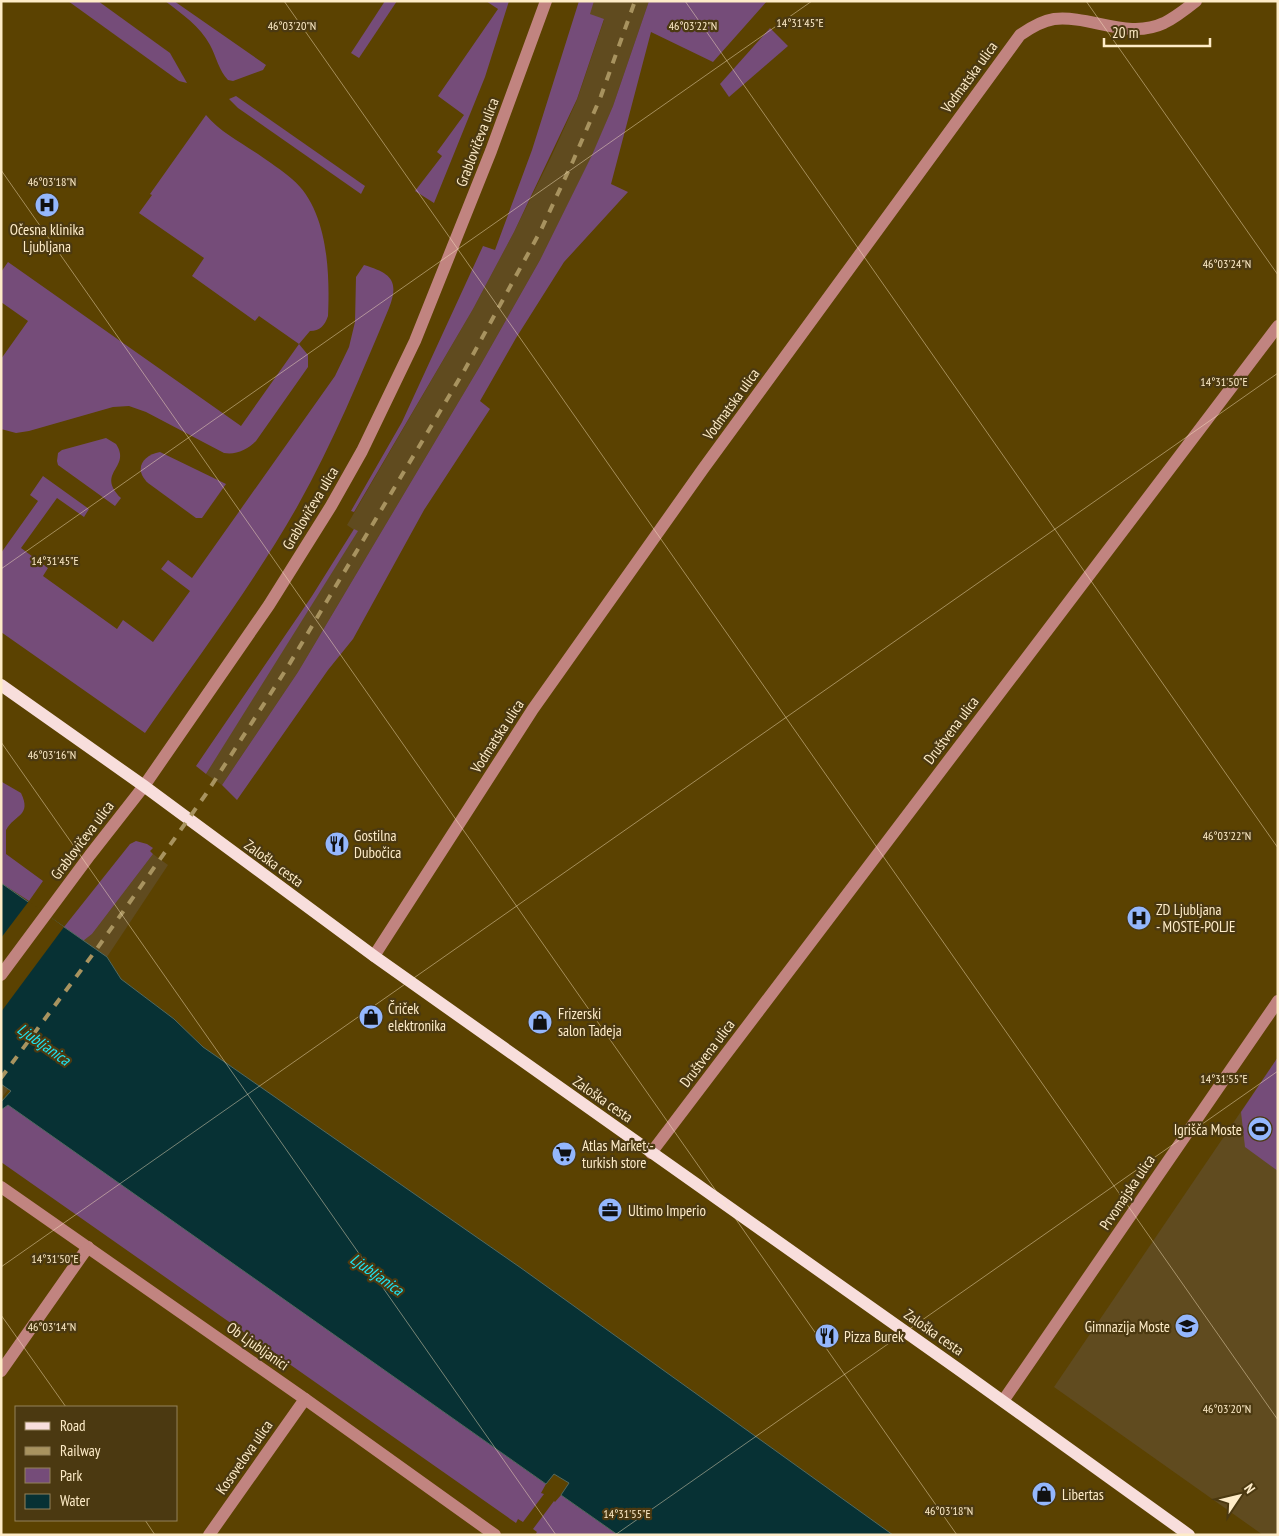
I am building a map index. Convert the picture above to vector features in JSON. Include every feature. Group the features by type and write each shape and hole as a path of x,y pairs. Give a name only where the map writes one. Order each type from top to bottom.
{"main road":[{"name":"Zaloška cesta","path":"1,685 144,786 374,956 1003,1401 1189,1535"}],"street":[{"name":"Grablovičeva ulica","path":"1,975 144,786 269,605 331,506 362,451 415,341 492,151 546,1"},
{"name":"Vodmatska ulica","path":"374,956 533,709 704,469 1020,35 1034,25 1054,19 1075,20 1118,28 1144,28 1163,24 1183,12 1196,1"},
{"name":"Društvena ulica","path":"651,1153 1278,326"},
{"name":"Prvomajska ulica","path":"1003,1401 1278,1001"},
{"name":"Ob Ljubljanici","path":"1,1186 495,1535"},
{"path":"1,1371 88,1247"},
{"name":"Kosovelova ulica","path":"209,1535 305,1399"}],"shaded area":[{"path":"594,1 649,1 613,106 592,156 540,260 480,366 298,672 222,785 206,774 357,532 347,525 473,309 552,155 577,100 604,20 589,14"},
{"path":"153,854 168,865 107,957 1,1099 1,1055 83,941 92,934"},
{"name":"Gimnazija Moste","path":"1278,1057 1278,1535 1263,1535 1054,1387"}],"green space":[{"path":"68,1 98,1 170,53 187,83 179,81"},
{"path":"165,1 174,1 266,65 263,70 233,81 228,80 220,68 206,38 190,21"},
{"path":"385,1 397,1 359,58 351,53"},
{"path":"486,1 509,1 485,77 434,203 415,191 442,156 437,152 464,115 438,96 498,9"},
{"path":"579,1 594,1 590,14 604,19 577,99 514,232 473,309 354,512 351,511 402,422 483,246 495,250 532,150"},
{"path":"649,1 767,1 713,62 651,32 611,184 628,192 564,262 516,338 480,401 490,409 424,510 353,639 328,670 237,800 222,785 298,672 480,366 540,260 592,155 613,106"},
{"path":"770,28 788,46 729,97 720,84"},
{"path":"236,96 365,186 361,194 238,108 229,99"},
{"path":"206,115 223,131 292,179 304,192 320,224 327,262 328,316 322,327 310,331 299,344 259,316 255,321 192,276 204,258 139,213 152,195 150,194"},
{"path":"8,262 241,426 299,344 308,355 308,367 256,441 249,447 237,452 224,453 146,412 129,406 113,407 29,431 16,433 1,429 1,359 28,321 1,302 1,272"},
{"path":"364,265 380,271 390,279 393,284 392,298 335,434 297,507 262,565 145,733 1,632 1,553 38,501 30,495 43,476 89,509 84,517 57,498 21,548 48,568 43,576 117,629 123,620 153,642 190,591 161,569 168,560 192,578 335,376 349,347 355,322 356,277"},
{"path":"106,438 116,444 120,452 120,459 111,482 121,498 115,506 58,465 57,461 58,453 62,450"},
{"path":"160,452 226,484 202,518 196,518 148,483 144,478 141,473 142,463 149,456"},
{"path":"354,529 358,531 206,774 196,766 312,596"},
{"path":"2,782 21,793 25,806 21,814 6,830 6,854 43,881 29,901 1,883"},
{"path":"136,841 153,848 150,851 153,854 92,934 83,941 64,927 130,844"},
{"name":"Igrišča Moste","path":"1278,1057 1278,1171 1245,1147 1241,1112"},
{"path":"8,1104 546,1484 541,1493 544,1494 523,1522 518,1519 516,1523 1,1162 1,1110"},
{"path":"561,1495 618,1535 535,1535 537,1532 533,1529 554,1501"}],"water":[{"name":"Ljubljanica","path":"1,883 107,957 121,979 174,1019 203,1047 521,1268 893,1535 618,1535 561,1495 569,1483 554,1474 546,1484 8,1105 1,1110 1,1102 11,1091 1,1084"}],"pier":[{"path":"29,901 64,927 1,1012 1,938"}],"railway":[{"path":"1,1078 96,950 206,794 287,668 464,371 541,230 573,161 601,96 635,1"}],"place":[{"name":"Očesna klinika Ljubljana","path":"47,205"},
{"name":"Gostilna Dubočica","path":"337,844"},
{"name":"ZD Ljubljana - MOSTE-POLJE","path":"1139,918"},
{"name":"Čriček elektronika","path":"371,1017"},
{"name":"Frizerski salon Tadeja","path":"540,1022"},
{"name":"Igrišča Moste","path":"1260,1129"},
{"name":"Atlas Market - turkish store","path":"564,1154"},
{"name":"Ultimo Imperio","path":"610,1210"},
{"name":"Gimnazija Moste","path":"1187,1326"},
{"name":"Pizza Burek","path":"827,1336"},
{"name":"Libertas","path":"1044,1494"}]}
